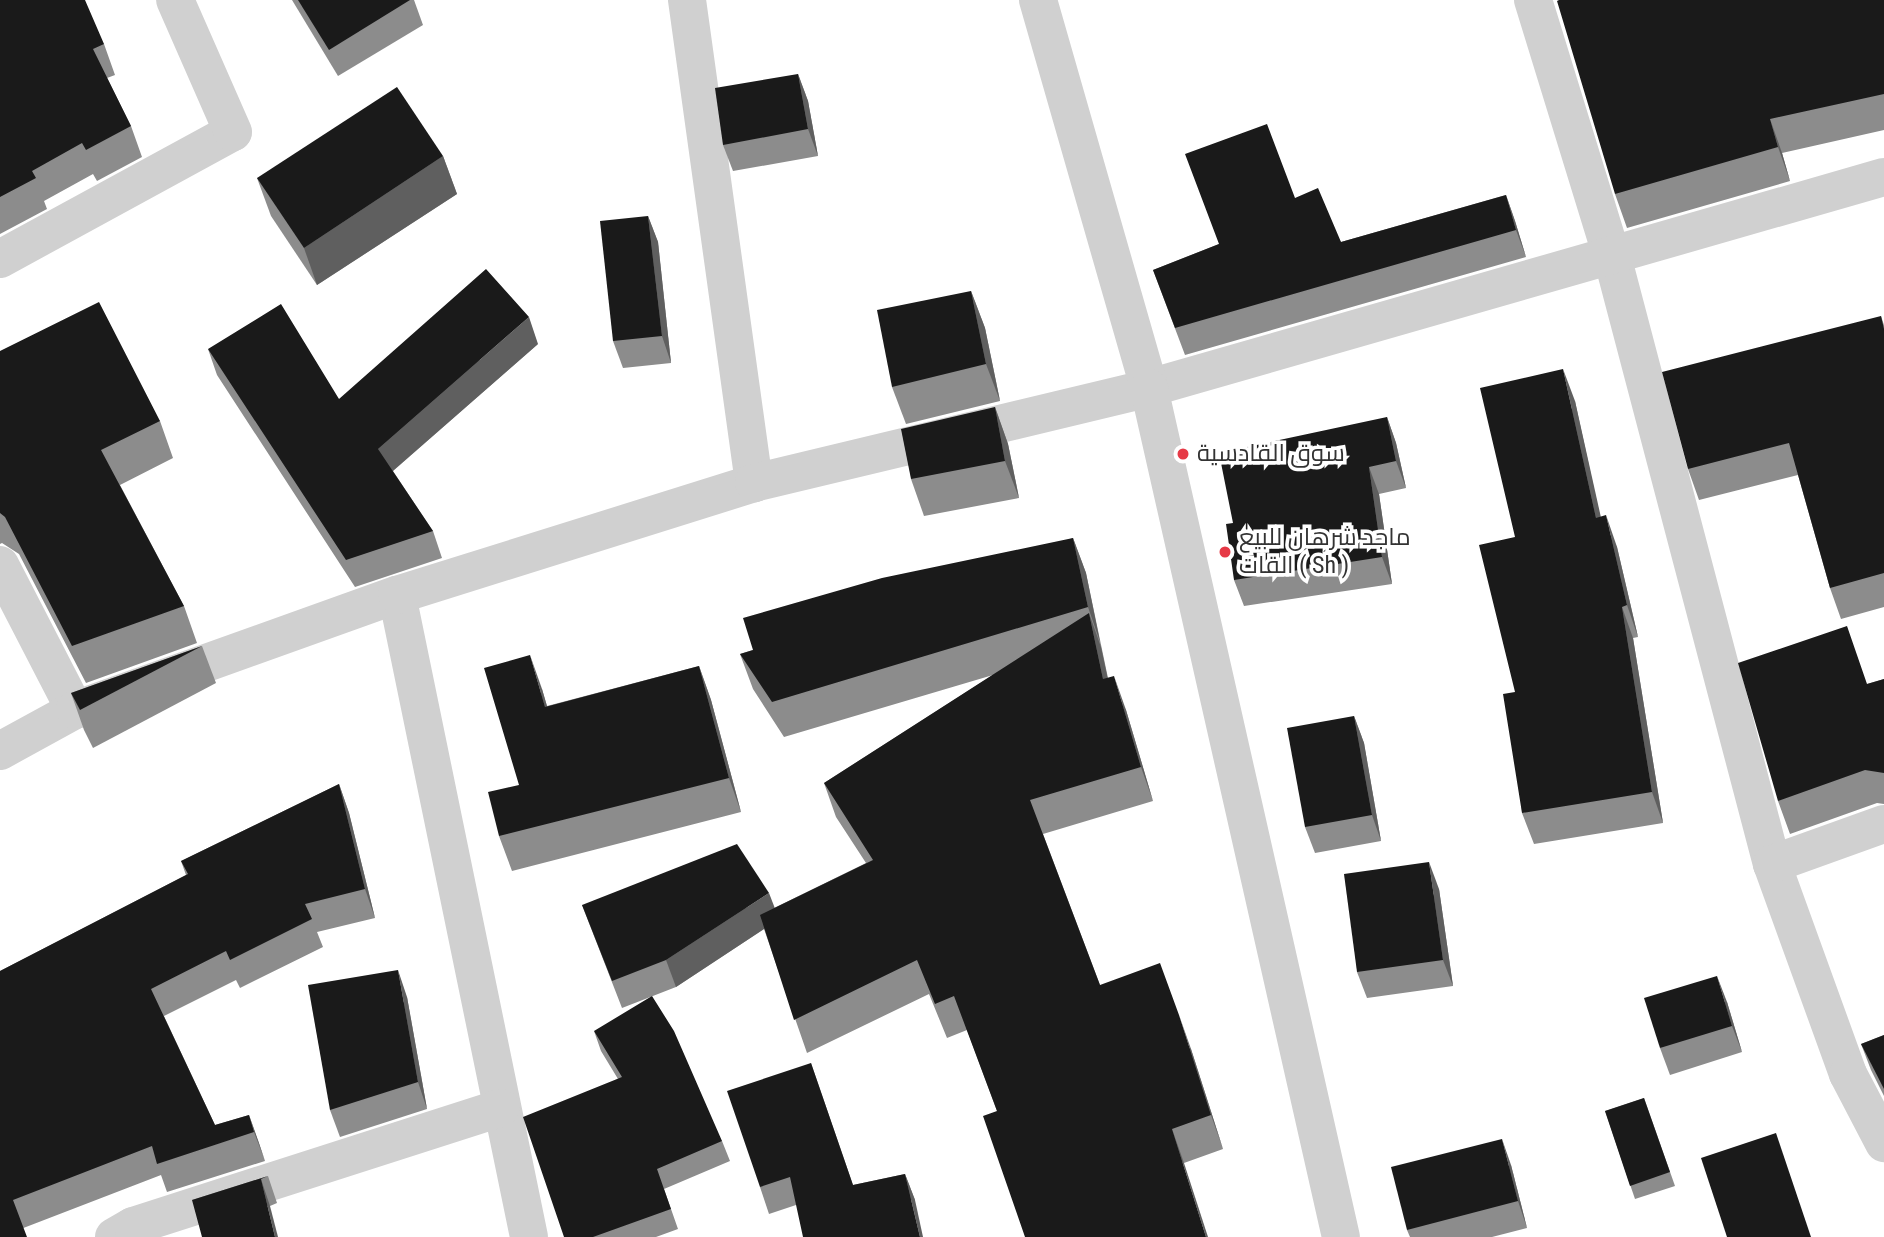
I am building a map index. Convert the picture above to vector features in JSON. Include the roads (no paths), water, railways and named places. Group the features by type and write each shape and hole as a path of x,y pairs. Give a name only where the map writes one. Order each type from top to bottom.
{"street":[{"path":"0,259 233,132 175,0"},
{"path":"687,0 754,483"},
{"path":"1038,0 1149,388 1341,1237"},
{"path":"1533,0 1612,256 1772,864 1848,1074 1884,1143"},
{"path":"0,751 75,709 397,595 754,483 1149,388 1884,177"},
{"path":"0,565 75,709"},
{"path":"397,595 529,1237"},
{"path":"1772,864 1884,824"},
{"path":"114,1237 133,1226 501,1108"}],"place":[{"name":"سوق القادسية","path":"1183,454"},
{"name":"ماجد شرهان للبيع القات ( Sh )","path":"1225,552"}]}
